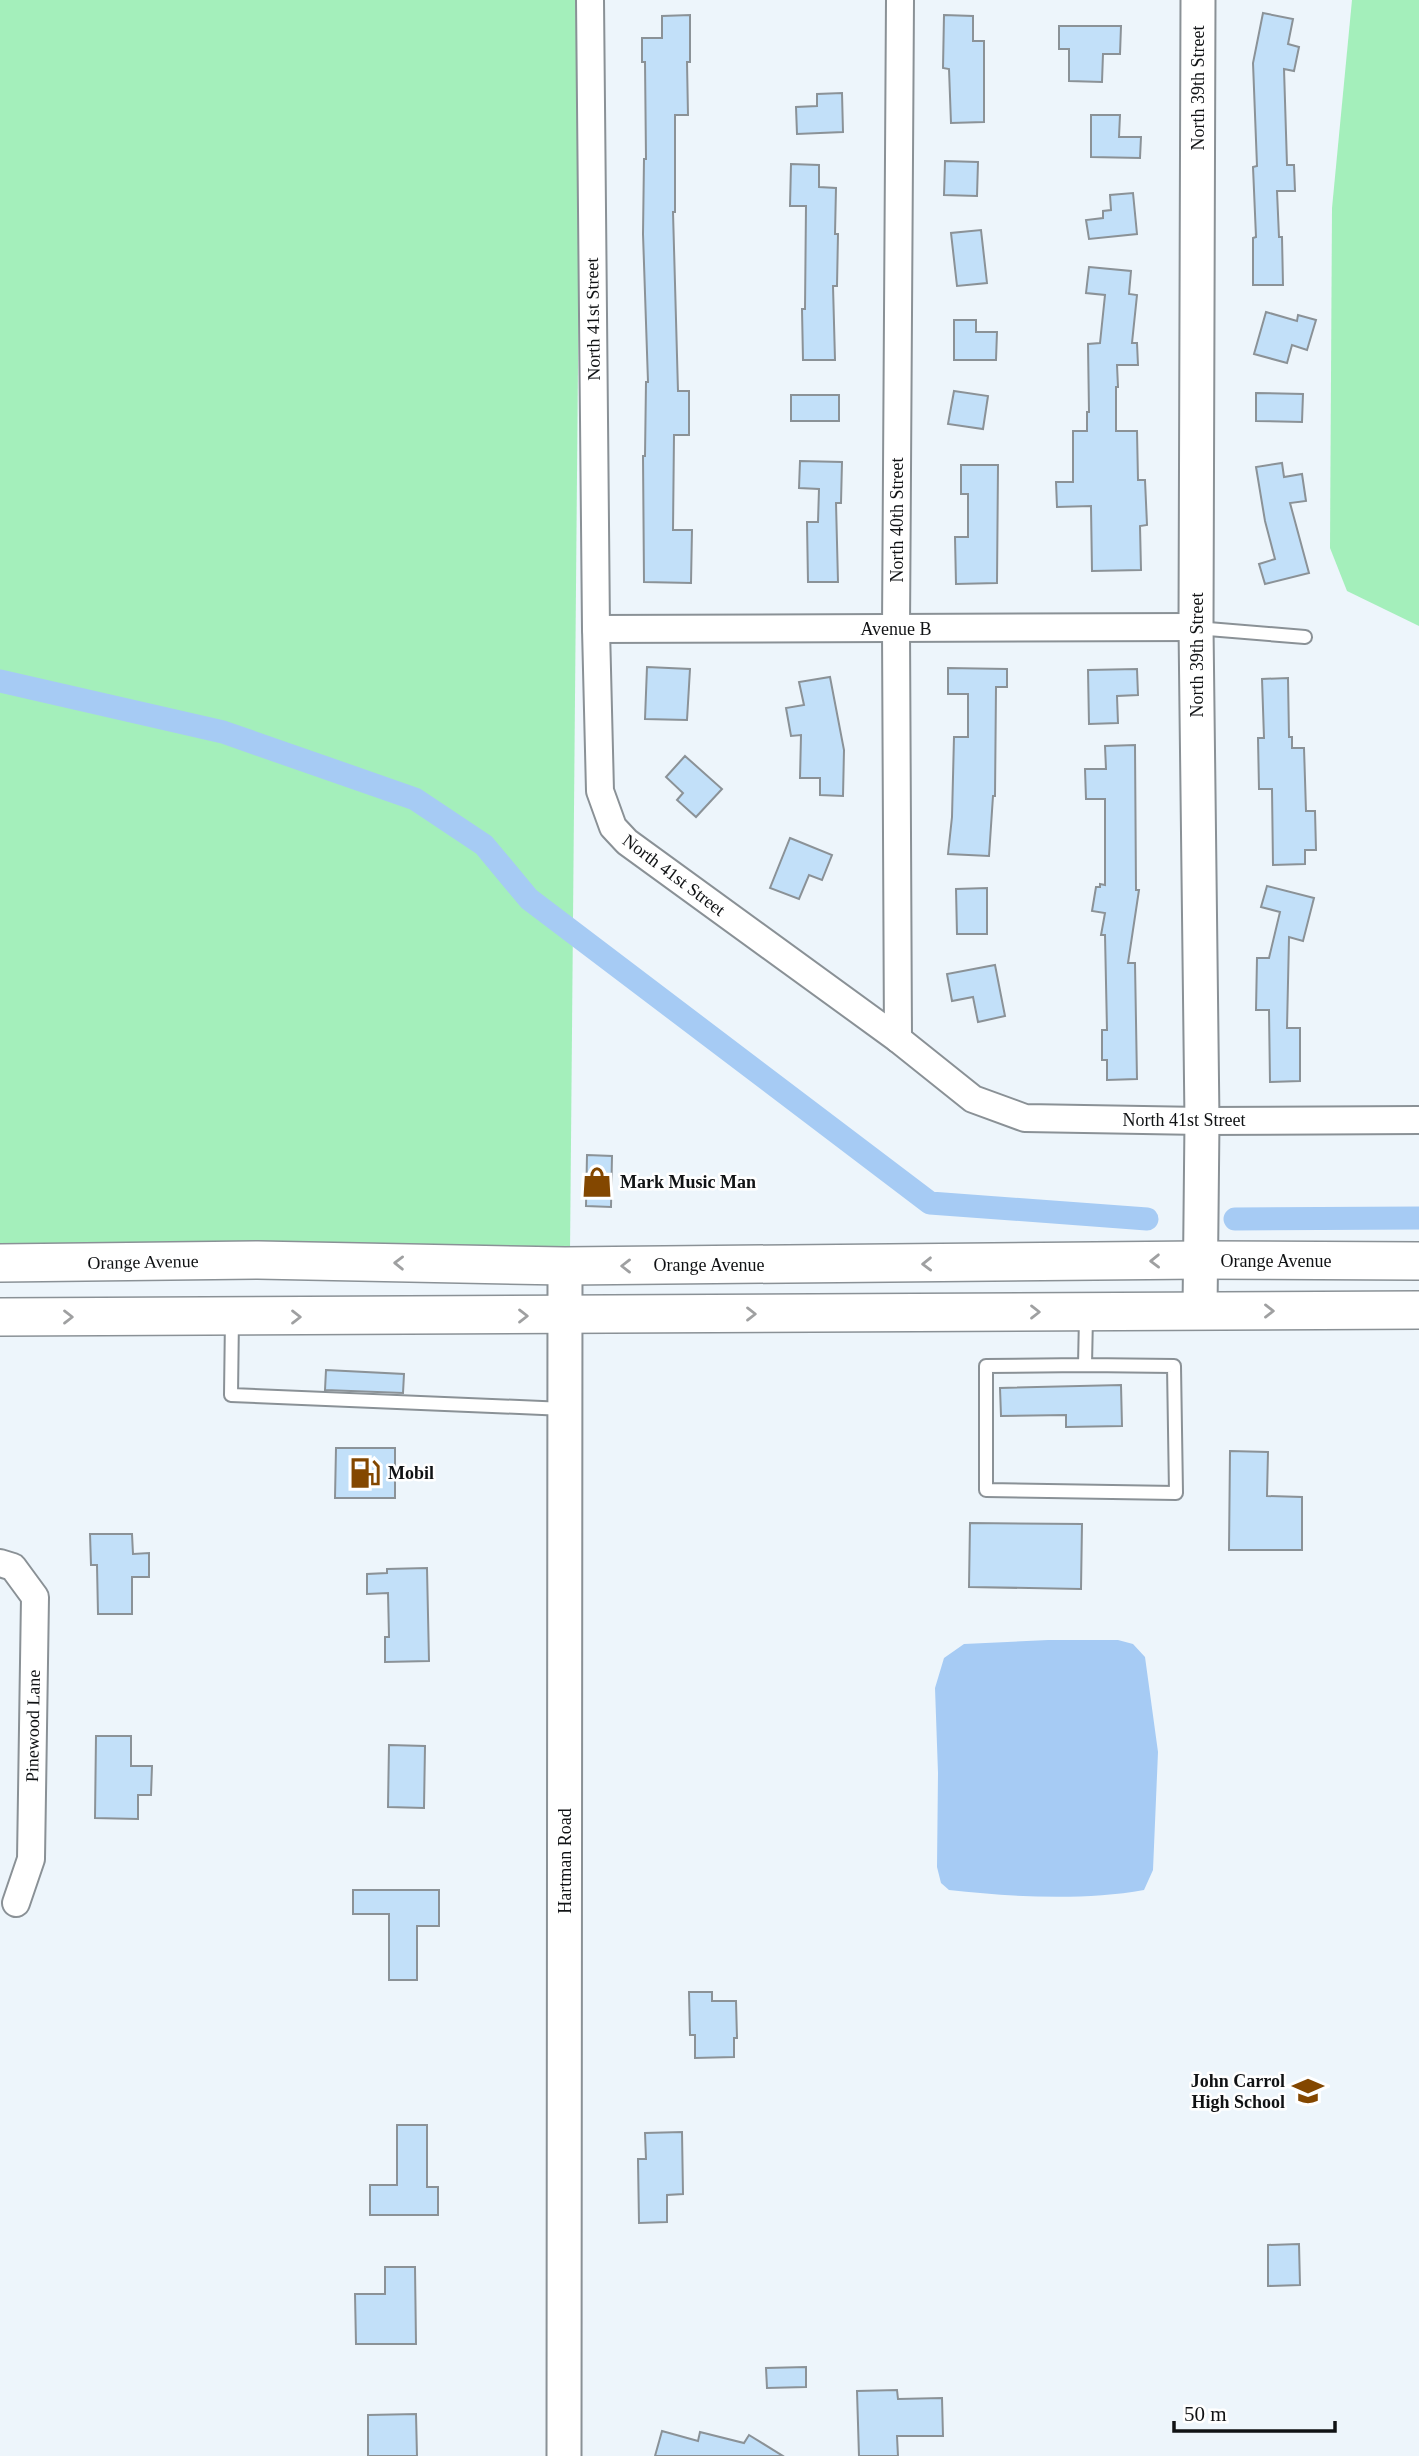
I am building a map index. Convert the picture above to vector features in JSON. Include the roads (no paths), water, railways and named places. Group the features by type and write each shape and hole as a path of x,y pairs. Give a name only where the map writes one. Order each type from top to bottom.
{"main road":[{"name":"Orange Avenue","path":"0,1263 258,1260 565,1266 1200,1260 1419,1261"},
{"path":"0,1317 1419,1310"}],"street":[{"name":"North 41st Street","path":"590,0 600,790 613,827 627,842 898,1039 973,1100 1025,1118 1202,1121 1419,1120"},
{"name":"North 40th Street","path":"898,1039 896,629 900,0"},
{"name":"North 39th Street","path":"1198,0 1196,628 1202,1121 1200,1311"},
{"name":"Avenue B","path":"596,629 1196,628"},
{"name":"Hartman Road","path":"564,2456 565,1266"},
{"name":"Pinewood Lane","path":"0,1563 13,1567 35,1597 31,1859 16,1903"}],"lane":[{"path":"1196,628 1305,637"},
{"path":"1085,1365 1086,1312"},
{"path":"232,1317 231,1395 565,1409"},
{"path":"1085,1365 1174,1366 1177,1493 986,1490 986,1366 1085,1365"}],"water":[{"path":"1118,1640 1133,1644 1145,1657 1158,1752 1153,1870 1144,1890 1097,1896 1047,1897 949,1890 941,1883 937,1867 935,1688 944,1658 964,1644"}],"waterway":[{"path":"0,681 223,732 415,799 484,845 529,899 930,1203 1147,1219"},
{"path":"1235,1219 1419,1218"}],"place":[{"name":"Mark Music Man","path":"597,1182"},
{"name":"Mobil","path":"365,1473"},
{"name":"John Carrol High School","path":"1308,2091"}]}
